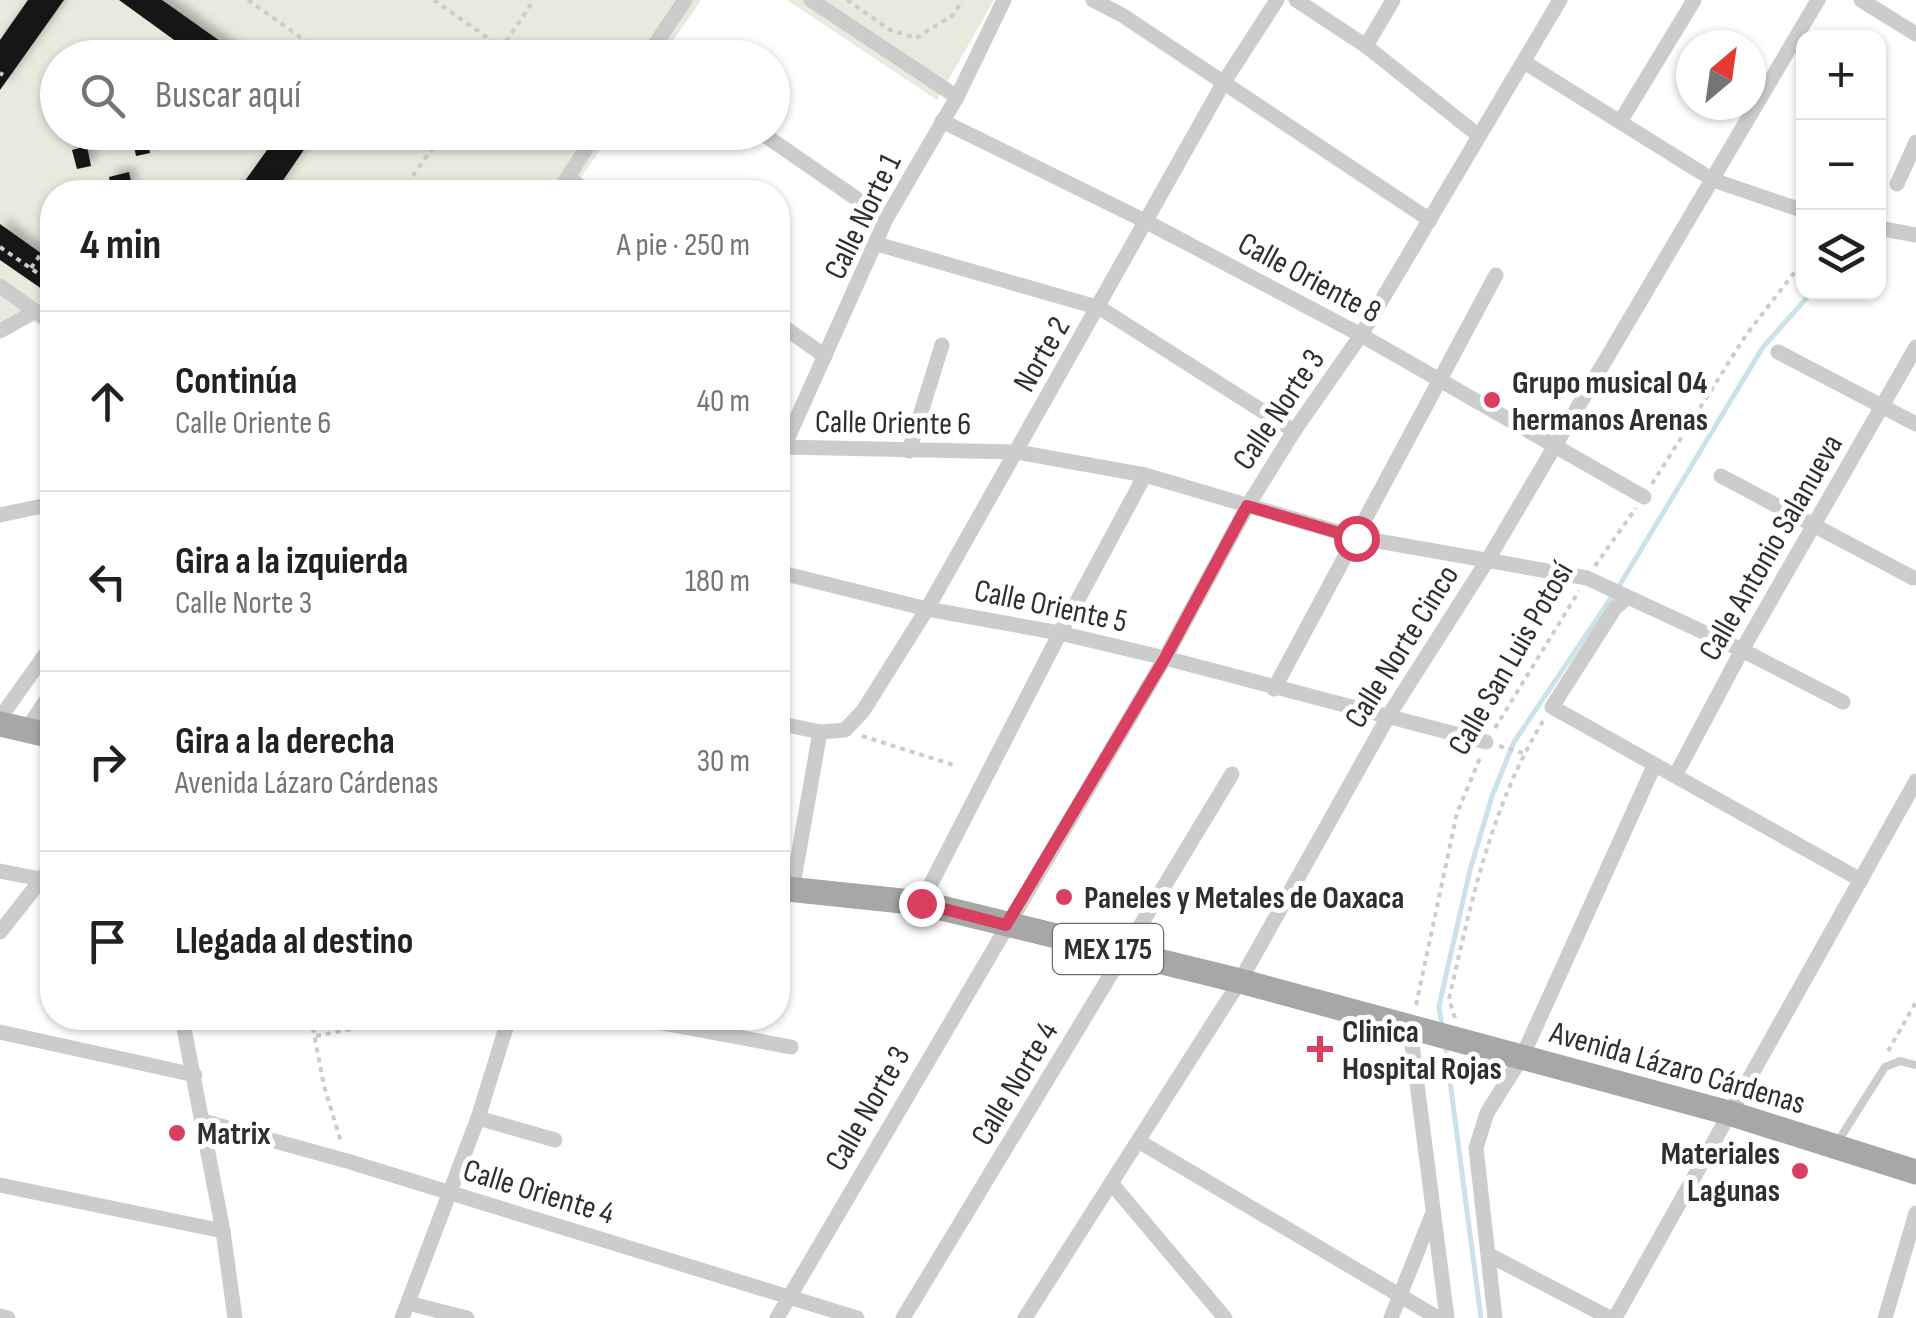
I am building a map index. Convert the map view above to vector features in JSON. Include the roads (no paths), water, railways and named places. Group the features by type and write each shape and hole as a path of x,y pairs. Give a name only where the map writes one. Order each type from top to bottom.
{"main road":[{"path":"0,721 40,733"},
{"name":"Avenida Lázaro Cárdenas","path":"790,890 921,903 1240,981 1729,1113 1916,1172"}],"street":[{"path":"659,40 685,0"},
{"path":"811,0 956,97"},
{"name":"Calle Norte 1","path":"790,432 886,220 956,97 1004,0"},
{"path":"1094,0 1430,220"},
{"name":"Norte 2","path":"820,732 845,730 862,711 927,609 1224,82 1277,0"},
{"path":"1296,0 1366,46 1479,136"},
{"path":"1366,46 1393,0"},
{"name":"Calle Norte 3","path":"777,1318 1165,658 1247,506 1361,335 1560,0"},
{"path":"1620,122 1694,0"},
{"name":"Calle Norte Cinco","path":"1025,1318 1240,981 1389,715 1556,446 1818,0"},
{"path":"1861,0 1916,34"},
{"path":"1524,62 1713,180 1801,210"},
{"name":"Calle Oriente 8","path":"942,120 1361,335 1644,497"},
{"path":"1897,184 1916,142"},
{"path":"571,180 568,178 586,150"},
{"path":"786,150 886,220"},
{"path":"1886,229 1916,235"},
{"path":"876,244 1100,308 1294,431"},
{"path":"1274,689 1496,275"},
{"path":"0,286 40,314"},
{"path":"0,331 36,311"},
{"path":"790,332 824,356"},
{"path":"908,451 942,345"},
{"name":"Calle Antonio Salanueva","path":"1674,776 1916,346"},
{"path":"1778,352 1916,424"},
{"name":"Calle Oriente 6","path":"790,454 1017,452 1145,475 1356,538 1592,581 1843,702"},
{"path":"921,903 1145,475"},
{"path":"1721,476 1912,578"},
{"path":"0,515 40,507"},
{"name":"Calle Oriente 5","path":"790,575 927,609 1060,633 1165,658 1486,742"},
{"name":"Calle San Luis Potosí","path":"1624,597 1552,707 1654,766"},
{"path":"0,721 40,663"},
{"path":"26,730 40,710"},
{"path":"790,726 820,732 790,867"},
{"path":"1495,1318 1476,1148 1487,1113 1522,1057 1654,766 1861,880"},
{"name":"Calle Norte 4","path":"904,1318 1232,774"},
{"path":"1490,1255 1613,1318 1916,780"},
{"path":"0,871 40,872"},
{"path":"0,932 40,881"},
{"path":"185,1030 224,1231 235,1318"},
{"path":"467,1318 405,1310 478,1118 506,1030"},
{"path":"700,1030 791,1047"},
{"path":"0,1032 195,1075"},
{"path":"1441,1036 1433,1210 1447,1318"},
{"path":"478,1118 555,1140"},
{"name":"Calle Oriente 4","path":"202,1122 347,1161 858,1318"},
{"path":"1140,1142 1438,1318"},
{"path":"1112,1184 1225,1318"},
{"path":"0,1185 224,1231"},
{"path":"1391,1318 1433,1210"},
{"path":"1884,1318 1916,1213"},
{"path":"0,1316 8,1318"}],"lane":[{"path":"1835,1146 1885,1067 1900,1061 1916,1065"}],"waterway":[{"path":"1442,1027 1439,1006 1470,870 1492,796 1514,742 1619,586 1763,347 1805,300"},
{"path":"1445,1043 1481,1318"}],"place":[{"name":"Grupo musical 04 hermanos Arenas","path":"1492,400"},
{"name":"Paneles y Metales de Oaxaca","path":"1064,897"},
{"name":"Clinica Hospital Rojas","path":"1320,1049"},
{"name":"Matrix","path":"177,1133"},
{"name":"Materiales Lagunas","path":"1800,1171"}]}
